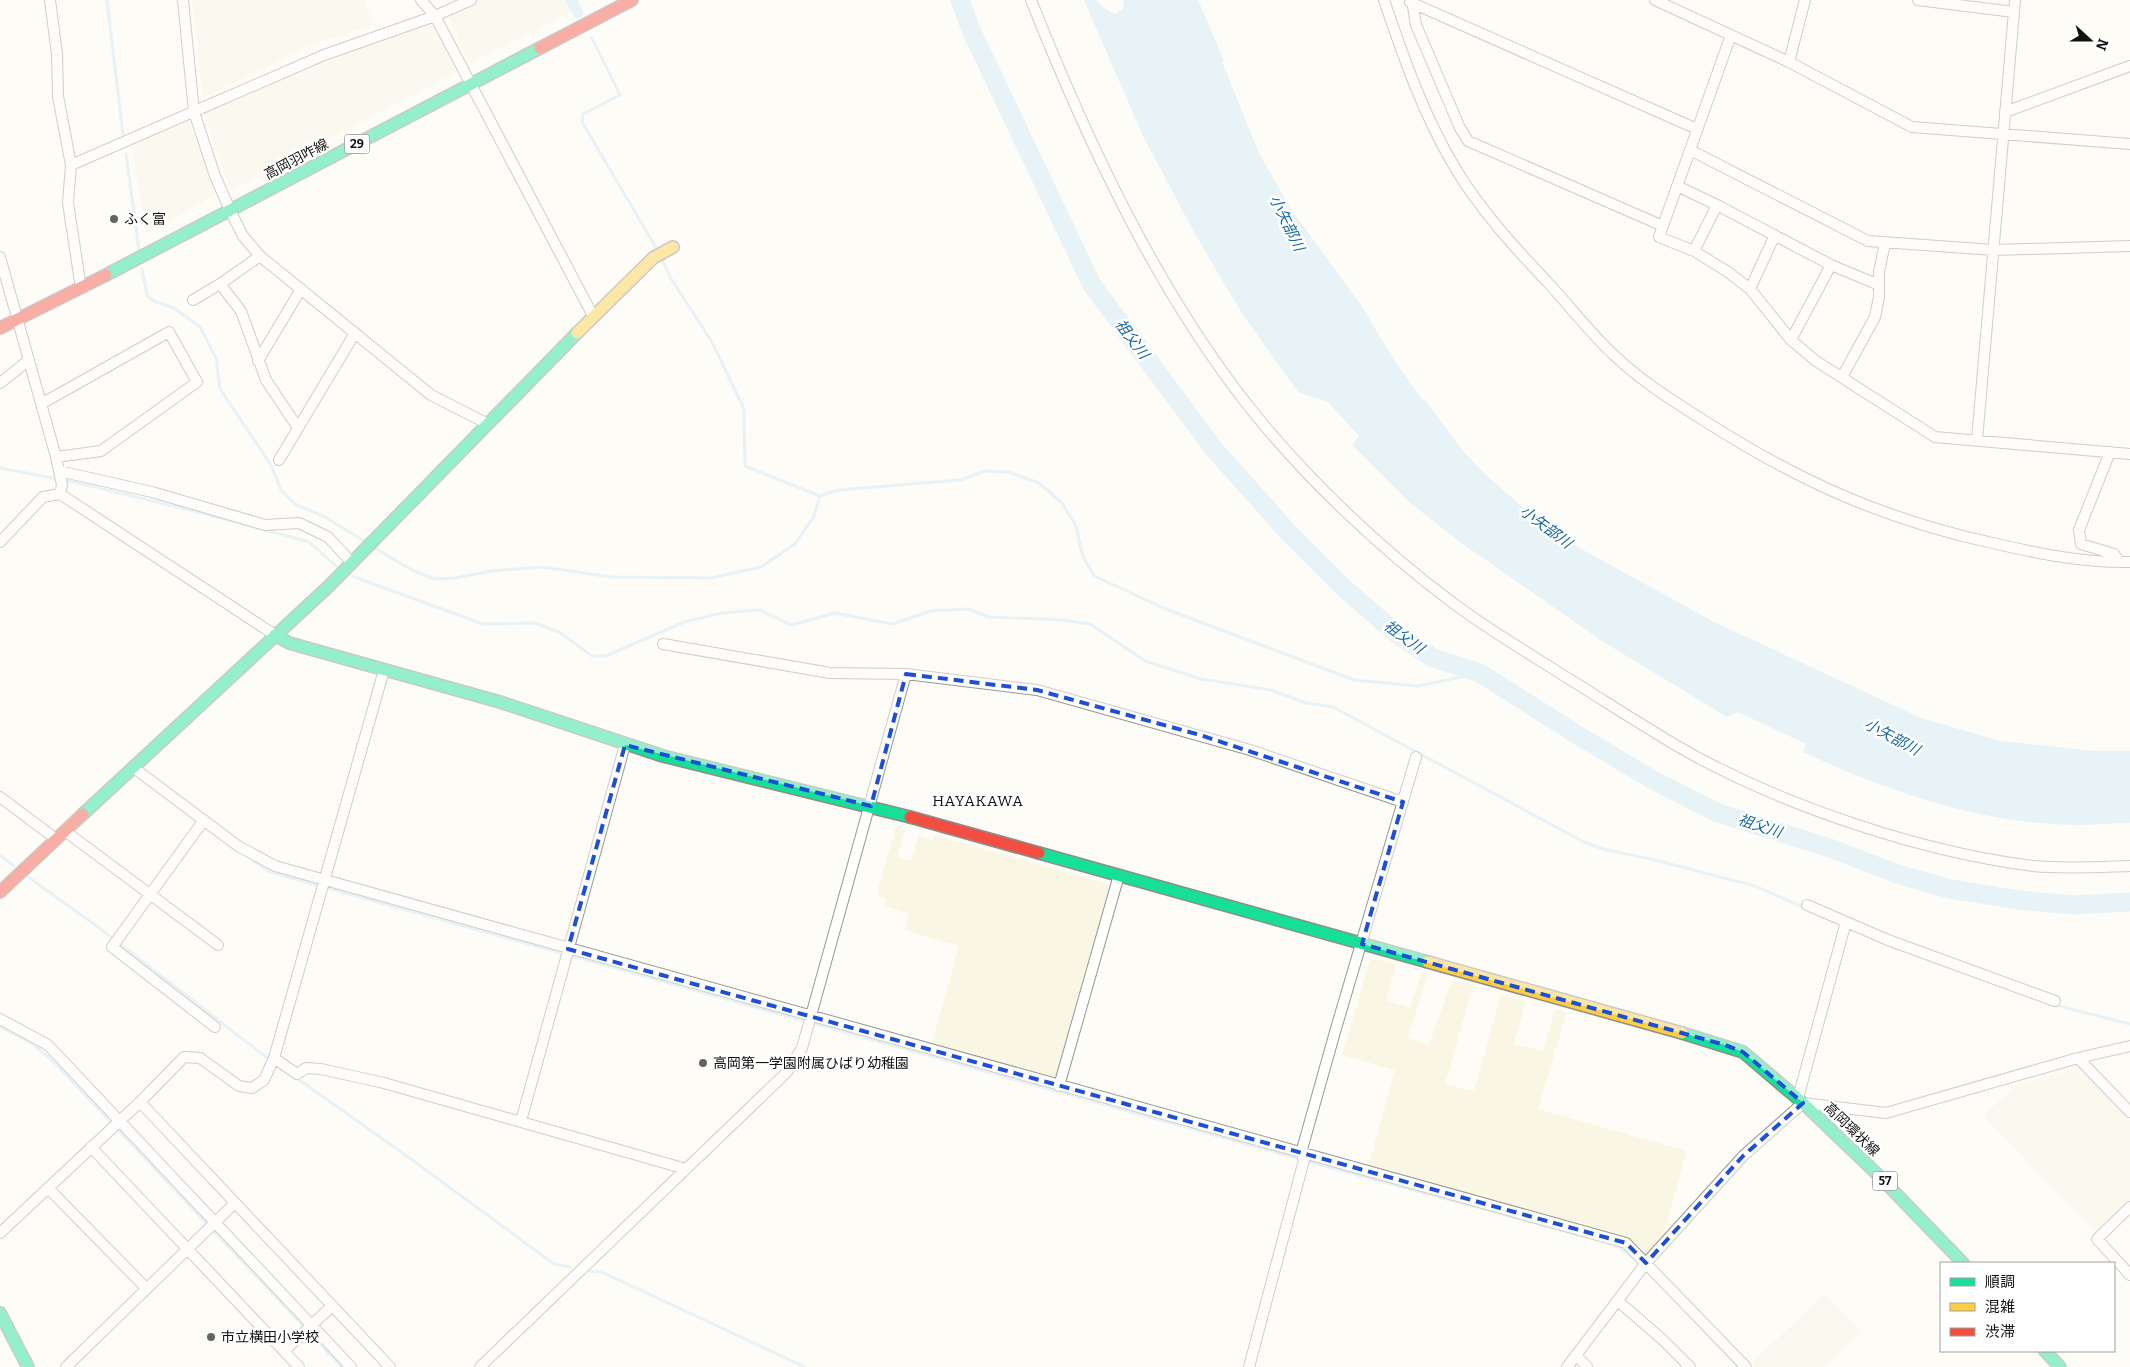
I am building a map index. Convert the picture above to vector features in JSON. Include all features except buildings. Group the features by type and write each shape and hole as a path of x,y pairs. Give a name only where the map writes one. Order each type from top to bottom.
{"main road":[{"name":"高岡羽咋線","path":"0,328 18,321 82,288 632,0"},
{"path":"0,892 364,552 593,316 657,255 674,247"},
{"name":"高岡環状線","path":"275,635 289,643 500,702 625,745 871,806 1726,1045 1743,1052 1801,1100 1875,1172 1962,1262"},
{"path":"0,1314 28,1367"},
{"path":"2046,1352 2060,1367"}],"street":[{"path":"50,0 57,54 58,96 71,165 68,203 82,288"},
{"path":"183,0 194,112 215,176 242,236 260,256 431,395 488,424"},
{"path":"421,0 435,16 593,316"},
{"path":"71,165 324,55 435,16 471,0"},
{"path":"1031,0 1090,138 1168,287 1210,353 1254,413 1299,464 1357,521 1454,604 1618,710 1694,756 1822,812 1928,846 1995,859 2036,866 2130,866"},
{"path":"1384,0 1402,54 1454,166 1505,237 1614,356 1650,386 1755,452 1807,480 1874,510 1954,535 2019,549 2088,561 2125,562"},
{"path":"1918,0 2014,12"},
{"path":"1977,440 2015,0"},
{"path":"1411,1 1697,129"},
{"path":"1411,1 1416,25 1460,128 1468,141 1663,226"},
{"path":"1660,1 1789,62 1912,127 2130,144"},
{"path":"1789,62 1802,1"},
{"path":"1731,35 1659,237 1694,251 1750,289 1791,340 1816,361 1935,437 2130,454"},
{"path":"2005,112 2130,66"},
{"path":"1690,150 1868,241 1994,250 2130,246"},
{"path":"1677,186 1830,265 1879,285"},
{"path":"1694,251 1717,205"},
{"path":"1750,289 1775,235"},
{"path":"1842,378 1875,318 1885,243"},
{"path":"192,300 220,284 260,256"},
{"path":"0,257 56,457 62,485 60,494"},
{"path":"1791,340 1830,265"},
{"path":"220,284 241,311 266,380 298,428"},
{"path":"258,360 301,289"},
{"path":"41,404 169,332 197,382 100,451 56,457"},
{"path":"279,460 355,333"},
{"path":"0,382 29,360"},
{"path":"2110,452 2079,530 2081,544 2114,554 2125,562"},
{"path":"59,471 152,492 265,525 299,524 328,537 352,563"},
{"path":"0,542 44,497 60,494 275,635"},
{"path":"663,644 830,672 906,674 1037,690 1250,750 1403,802"},
{"path":"0,1232 140,1102 184,1057 200,1058 239,1086 252,1088 264,1080 272,1063 384,670"},
{"path":"480,1367 787,1072 802,1048 871,806 906,674"},
{"path":"521,1121 625,745"},
{"path":"1249,1367 1300,1174 1334,1032 1362,944 1416,757"},
{"path":"134,768 238,846 275,866 323,885 809,1021 1059,1086 1303,1157 1626,1243 1746,1367"},
{"path":"0,797 61,835 150,895 218,945"},
{"path":"204,820 112,947 215,1027"},
{"path":"1059,1086 1119,875"},
{"path":"1807,905 1846,924 2055,1001"},
{"path":"1567,1367 1646,1264 1743,1156 1801,1100 1846,924"},
{"path":"0,1019 48,1045 351,1367"},
{"path":"1801,1100 1886,1114 2078,1058 2130,1046"},
{"path":"2078,1058 2130,1112"},
{"path":"272,1063 298,1074 306,1068 321,1068 521,1121 686,1169"},
{"path":"140,1102 390,1367"},
{"path":"91,1147 299,1367"},
{"path":"48,1188 146,1288"},
{"path":"66,1367 235,1203"},
{"path":"2130,1208 2097,1239 2130,1275"},
{"path":"1618,1301 1664,1341 1690,1367"},
{"path":"284,1351 332,1306"},
{"path":"1576,1355 1587,1367"}],"highlighted area":[{"path":"906,674 1037,690 1200,735 1403,802 1362,944 1725,1045 1743,1052 1803,1103 1743,1156 1646,1263 1626,1243 568,949 625,745 871,806"}],"shaded area":[{"path":"192,0 364,0 374,24 309,46 203,98"},
{"path":"463,0 564,0 571,13 469,64 448,15"},
{"path":"433,20 457,72 231,191 204,112 324,59"},
{"path":"182,120 190,123 217,194 146,234 131,143"},
{"path":"896,826 905,829 898,857 911,861 919,836 933,840 934,835 1113,885 1058,1081 931,1046 959,946 904,930 909,913 885,906 885,898 876,896"},
{"path":"1375,959 1396,964 1386,1001 1410,1008 1422,972 1428,974 1408,1038 1429,1045 1452,980 1474,984 1445,1084 1474,1091 1501,993 1526,1002 1514,1044 1543,1051 1555,1009 1567,1012 1538,1109 1687,1151 1662,1240 1649,1256 1635,1241 1368,1167 1395,1070 1342,1055 1370,960"},
{"path":"2080,1068 2130,1118 2130,1203 2097,1234 1983,1116 2017,1084"},
{"path":"1824,1293 1862,1331 1824,1367 1755,1367 1752,1363"}],"water":[{"name":"小矢部川","path":"1084,0 1096,0 1104,8 1115,14 1123,9 1124,0 1198,0 1224,61 1222,62 1259,153 1291,209 1361,305 1394,360 1423,401 1425,400 1463,451 1487,476 1526,510 1576,546 1714,622 1921,718 2000,741 2095,751 2130,751 2130,823 2077,825 2006,819 1936,803 1836,767 1803,752 1806,744 1738,712 1727,717 1602,641 1460,542 1409,502 1352,445 1359,436 1328,402 1298,392 1241,312 1194,232 1143,136"}],"waterway":[{"path":"107,0 123,135"},
{"path":"571,0 578,13"},
{"name":"祖父川","path":"960,0 971,30 1092,285 1214,449 1288,532 1345,589 1397,634 1433,658 1480,673 1653,780 1718,813 1830,848 1897,874 1950,889 2019,900 2073,905 2130,902"},
{"path":"592,38 620,95 583,114 582,122 658,251"},
{"path":"126,154 139,250"},
{"path":"662,259 670,277 712,342 744,409 745,466 820,496 838,490 960,480 985,471 1008,472 1039,483 1062,503 1076,526 1082,554 1094,576 1166,609 1354,680 1418,686 1480,673"},
{"path":"142,269 147,296 156,302 174,308 200,327 216,358 220,389 271,465 281,490 295,504 325,517 366,542"},
{"path":"0,468 74,482 202,513 309,542 336,566"},
{"path":"373,547 412,570 435,579 455,578 492,571 543,567 611,577 711,578 761,567 795,544 814,516 820,496"},
{"path":"352,576 483,624 535,623 559,632 592,656 606,656 684,622 722,613 760,610 791,625 835,613 892,624 931,611 968,609 988,617 1063,620 1090,624 1145,661 1201,679 1271,690 1306,703 1333,707 1584,842 1603,849 1655,860 1755,886 1805,908"},
{"path":"0,855 14,866"},
{"path":"252,860 270,872 1300,1159"},
{"path":"28,877 98,927 271,1061"},
{"path":"2051,1004 2130,1024"},
{"path":"0,1027 33,1044 54,1062 342,1367"},
{"path":"295,1077 554,1264 570,1267"},
{"path":"1306,1161 1590,1238"},
{"path":"1615,1245 1633,1257"},
{"path":"589,1271 601,1272 805,1367"},
{"path":"1711,1338 1739,1367"}],"traffic: fast":[{"path":"106,275 540,48"},
{"path":"83,814 330,585 577,333"},
{"path":"275,635 289,643 500,702 663,756 910,817"},
{"path":"1039,853 1428,962"},
{"path":"1682,1033 1743,1052 1803,1103"},
{"path":"1803,1103 1875,1172 1962,1262"},
{"path":"0,1313 28,1367"},
{"path":"2046,1352 2060,1367"}],"traffic: slow":[{"path":"577,333 653,258 673,247"},
{"path":"1428,962 1682,1033"}],"traffic: jam":[{"path":"540,48 632,0"},
{"path":"0,328 106,275"},
{"path":"0,892 83,814"},
{"path":"910,817 1039,853"}],"place":[{"name":"ふく富","path":"114,219"},
{"name":"高岡第一学園附属ひばり幼稚園","path":"703,1063"},
{"name":"市立横田小学校","path":"211,1337"}],"district":[{"name":"HAYAKAWA","path":"978,801"}]}
